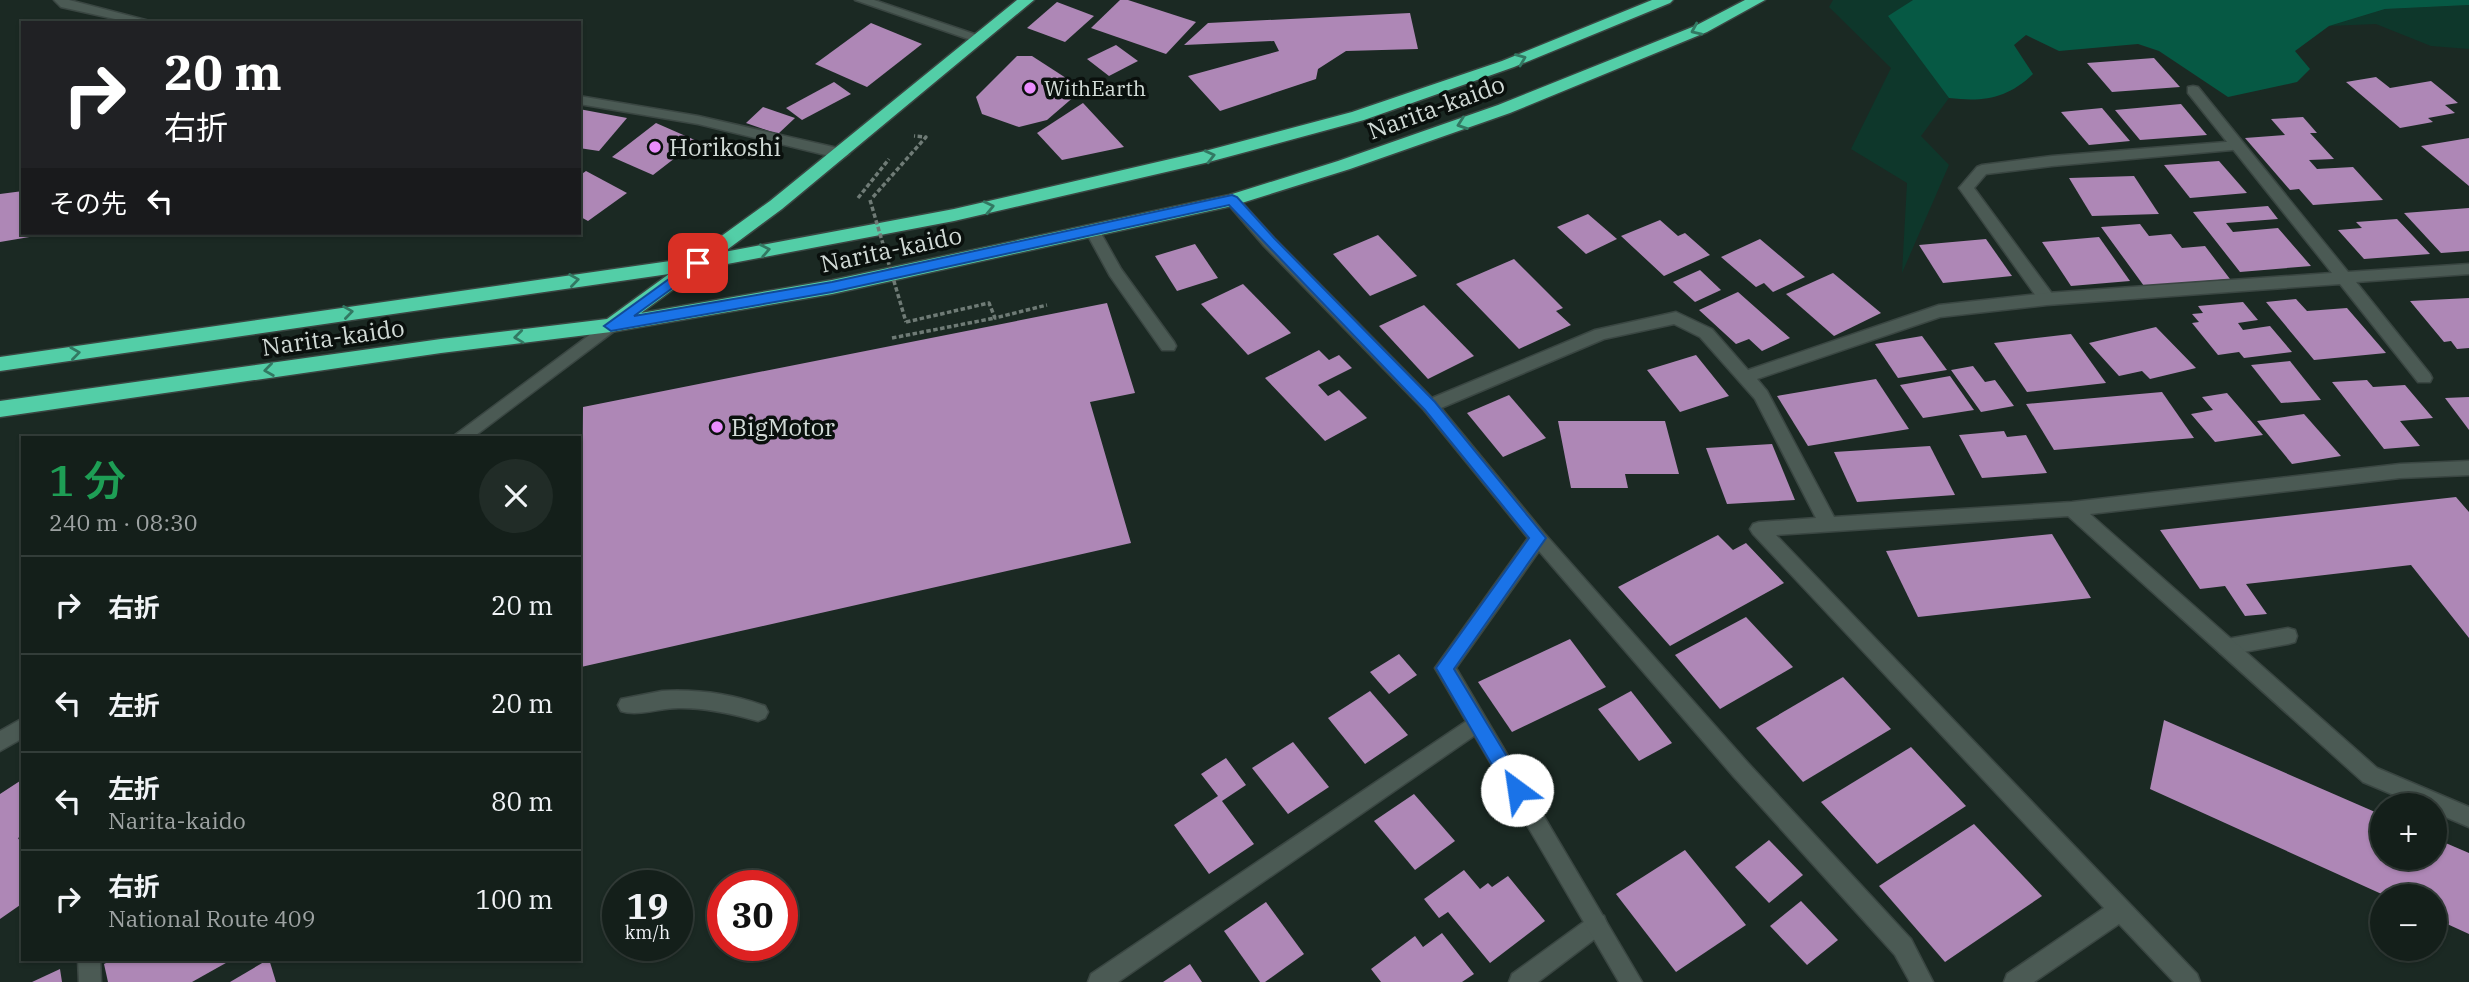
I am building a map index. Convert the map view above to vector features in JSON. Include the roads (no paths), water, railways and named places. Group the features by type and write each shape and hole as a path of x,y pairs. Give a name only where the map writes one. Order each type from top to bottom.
{"highway":[{"path":"611,326 842,154 1026,0"},
{"name":"Narita-kaido","path":"0,364 698,263 954,215 1205,157 1345,119 1508,64 1665,0"},
{"name":"Narita-kaido","path":"0,409 441,346 611,326 832,287 1232,200 1344,166 1504,109 1701,29 1757,0"}],"street":[{"path":"60,0 66,5 141,21"},
{"path":"861,0 979,38"},
{"path":"2193,90 2424,377"},
{"path":"581,100 698,120 842,154"},
{"path":"2047,299 1966,188 1982,170 2052,160 2238,146"},
{"path":"1232,200 1269,242 1430,406 1538,538 1741,770 1903,947 1922,982"},
{"path":"1093,232 1115,272 1168,346"},
{"path":"1745,377 1940,311 2047,299 2469,270"},
{"path":"1430,406 1601,334 1676,318 1706,334 1761,395 1829,525"},
{"path":"462,436 611,326"},
{"path":"2189,982 1759,529 2072,509 2400,471 2469,468"},
{"path":"2072,509 2370,775 2469,817"},
{"path":"1538,538 1445,668 1630,982"},
{"path":"2227,647 2288,636"},
{"path":"628,705 660,698 718,701 758,712"},
{"path":"1099,982 1477,723"},
{"path":"0,742 21,728"},
{"path":"2015,982 2119,911"},
{"path":"1520,982 1596,924"},
{"path":"89,961 90,982"}],"place":[{"name":"WithEarth","path":"1030,88"},
{"name":"Horikoshi","path":"655,147"},
{"name":"BigMotor","path":"717,427"}]}
